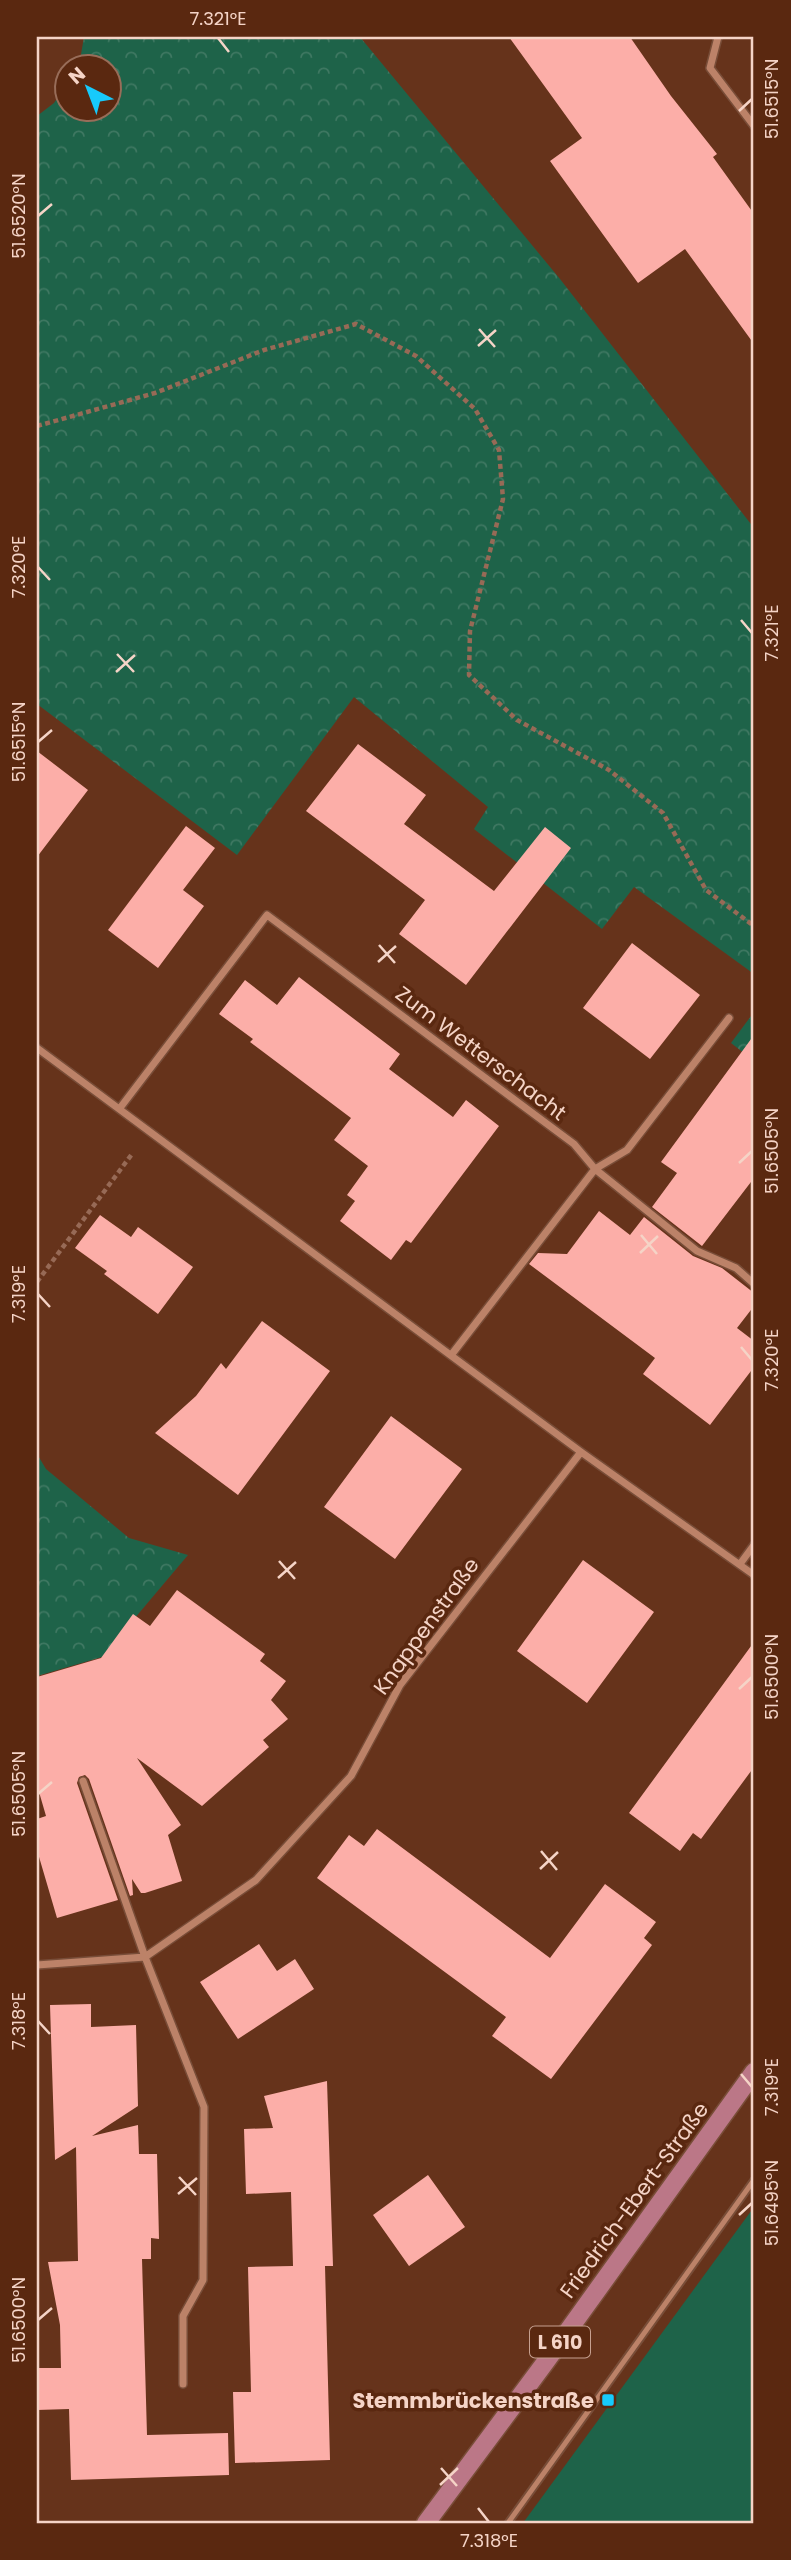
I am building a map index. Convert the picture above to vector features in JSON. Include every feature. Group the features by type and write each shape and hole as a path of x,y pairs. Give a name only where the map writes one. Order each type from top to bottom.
{"main road":[{"name":"Friedrich-Ebert-Straße","path":"426,2523 754,2072"}],"street":[{"path":"718,37 710,68 754,126"},
{"name":"Zum Wetterschacht","path":"120,1108 267,915 574,1144 595,1169 697,1251 736,1268 754,1284"},
{"path":"452,1354 595,1169 627,1150 729,1018"},
{"path":"37,1048 582,1452 754,1575"},
{"name":"Knappenstraße","path":"145,1957 256,1880 351,1776 400,1685 582,1452"},
{"path":"740,1564 754,1545"},
{"path":"83,1780 145,1957 204,2107 203,2280 183,2316 183,2384"},
{"path":"37,1965 145,1957"}],"lane":[{"path":"508,2523 754,2180"}],"path":[{"path":"37,426 155,393 264,350 356,324 416,356 475,409 499,450 503,499 470,631 469,675 517,720 609,770 663,813 706,890 754,926"},
{"path":"37,1282 150,1131"}],"green space":[{"path":"84,37 360,37 560,279 754,528 754,974 634,887 602,929 474,829 488,807 354,697 237,855 37,704 37,116 52,105 52,122 122,122 122,52 81,52"},
{"path":"754,1012 754,1061 731,1043"},
{"path":"37,1454 46,1469 129,1538 188,1555 102,1657 37,1676"},
{"path":"754,2207 754,2523 523,2523"}],"building":[{"path":"509,37 630,37 671,96 717,154 713,157 754,214 754,344 685,249 638,283 550,161 582,138"},
{"path":"358,744 426,795 404,824 494,891 545,827 571,848 466,985 399,934 425,900 306,811"},
{"path":"37,751 88,790 37,857"},
{"path":"186,826 215,848 183,890 204,906 158,968 108,930"},
{"path":"632,943 700,995 650,1059 583,1008"},
{"path":"299,977 400,1054 389,1069 453,1117 466,1100 499,1126 411,1243 406,1240 391,1260 340,1221 355,1201 347,1195 368,1166 334,1140 351,1118 250,1042 253,1039 219,1014 245,980 277,1005"},
{"path":"754,1035 754,1178 702,1246 652,1207 677,1173 661,1162"},
{"path":"599,1211 630,1235 644,1217 693,1256 722,1268 754,1293 754,1306 737,1328 754,1341 754,1367 710,1425 643,1374 655,1358 529,1264 538,1253 567,1254"},
{"path":"100,1215 131,1237 138,1227 193,1267 158,1314 104,1274 107,1271 75,1248"},
{"path":"262,1321 330,1371 238,1495 155,1433 196,1396 221,1363 226,1369"},
{"path":"391,1416 462,1469 395,1559 324,1507"},
{"path":"583,1560 654,1612 587,1703 517,1651"},
{"path":"177,1590 265,1654 260,1661 286,1681 271,1700 288,1719 263,1740 269,1747 202,1806 137,1758 181,1825 168,1835 182,1881 145,1893 141,1893 132,1879 133,1895 130,1896 89,1779 85,1775 79,1777 77,1783 118,1900 57,1918 37,1850 37,1819 46,1816 37,1785 37,1677 101,1658 133,1614 150,1626"},
{"path":"754,1642 754,1767 701,1839 693,1833 680,1851 629,1813"},
{"path":"377,1829 550,1958 605,1884 656,1922 644,1938 652,1945 551,2079 492,2036 506,2017 317,1878 349,1835 364,1846"},
{"path":"259,1944 277,1971 295,1959 314,1989 238,2039 200,1982"},
{"path":"91,2004 91,2027 136,2025 138,2106 92,2136 138,2125 139,2154 157,2154 159,2239 151,2238 151,2259 142,2259 147,2435 228,2433 229,2475 71,2480 69,2409 37,2410 37,2368 61,2368 60,2325 48,2262 78,2261 76,2147 55,2160 50,2005"},
{"path":"327,2081 333,2266 325,2266 330,2460 235,2463 233,2392 251,2392 248,2267 293,2266 291,2192 246,2194 244,2129 273,2128 264,2096"},
{"path":"428,2175 465,2227 409,2266 373,2215"}],"place":[{"name":"Stemmbrückenstraße","path":"608,2400"}]}
